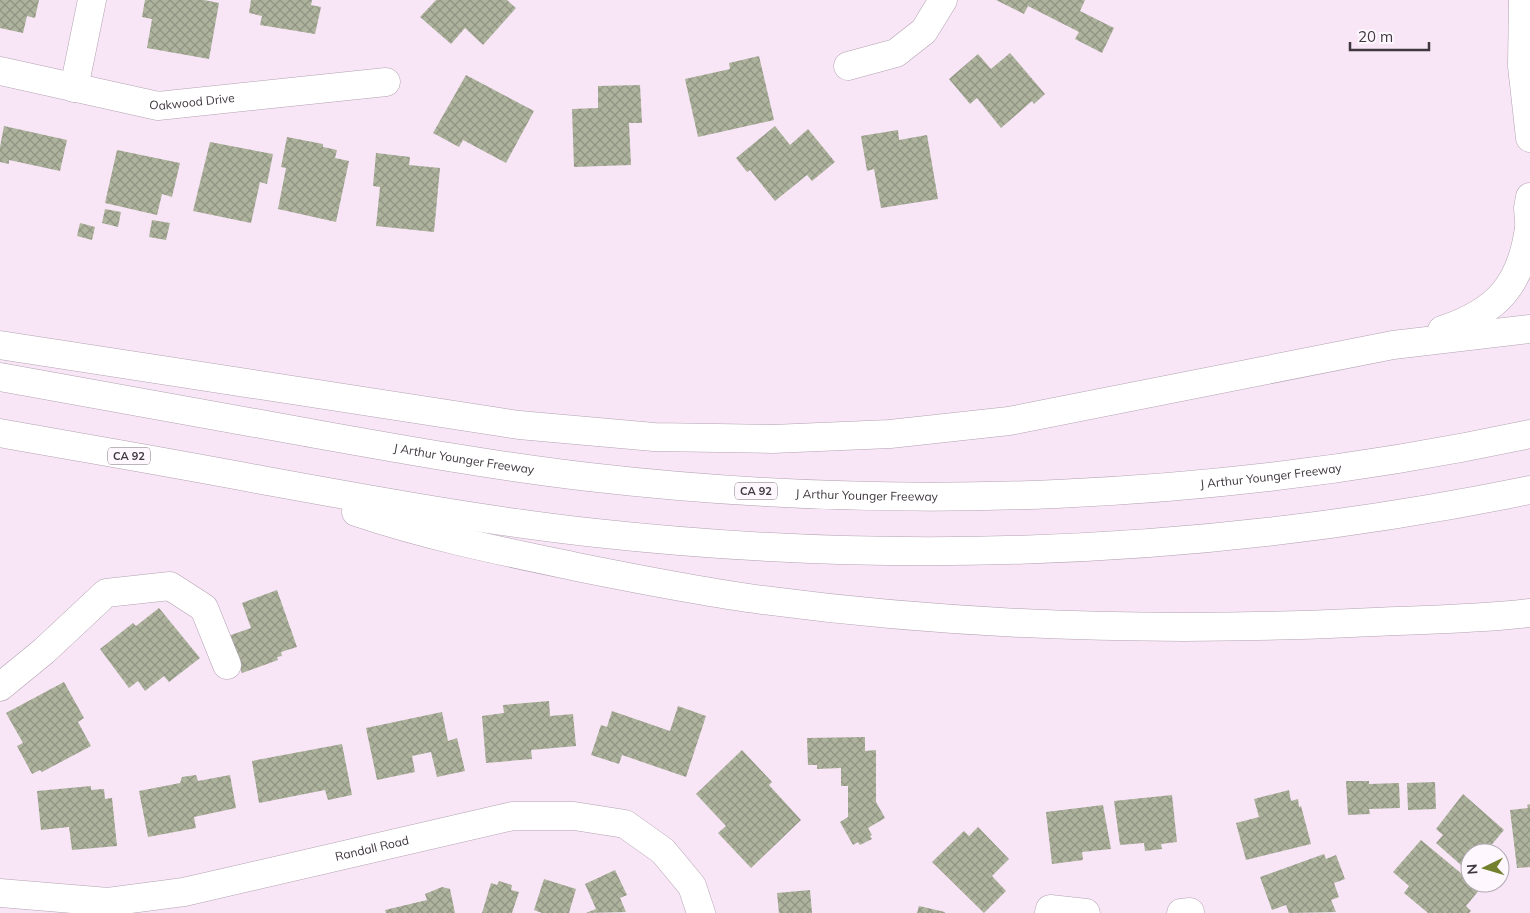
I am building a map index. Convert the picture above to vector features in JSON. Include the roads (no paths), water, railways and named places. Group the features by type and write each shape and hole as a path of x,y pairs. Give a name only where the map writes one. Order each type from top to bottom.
{"main road":[{"path":"74,88 92,0"},
{"path":"848,66 896,54 924,32 943,0"},
{"path":"1523,0 1522,57 1530,138"},
{"name":"Oakwood Drive","path":"0,71 158,106 386,82"},
{"path":"1393,346 1462,322 1490,307 1508,290 1524,257 1529,231 1530,197"},
{"path":"0,345 519,425 636,436 733,439 861,436 932,430 1009,420 1393,346 1530,329"},
{"name":"J Arthur Younger Freeway","path":"0,377 531,470 644,483 843,495 986,496 1156,488 1344,466 1524,436"},
{"name":"CA 92","path":"0,433 426,509 595,533 767,547 939,552 1111,546 1225,537 1376,518 1528,491"},
{"path":"258,479 362,514 479,546 658,583 816,607 969,621 1122,627 1253,627 1530,613"},
{"path":"0,687 44,651 106,593 170,586 204,608 228,665"},
{"path":"1471,617 1530,627"},
{"name":"Randall Road","path":"0,891 108,902 184,892 513,816 574,816 625,824 663,851 692,886 701,913"},
{"path":"1049,913 1050,909 1086,913"}]}
